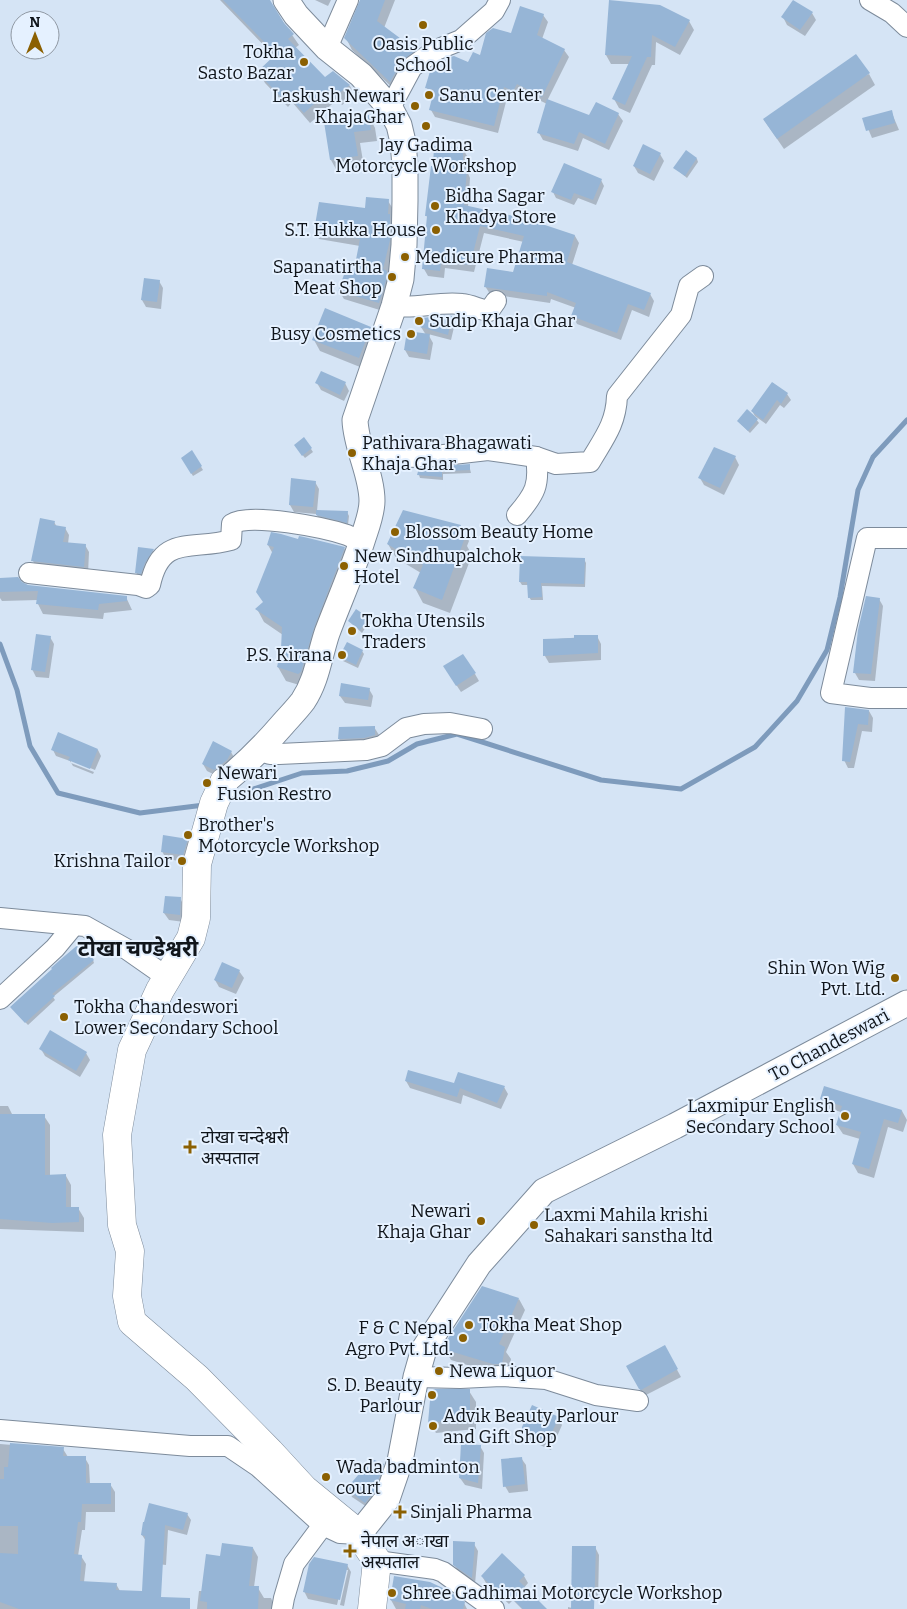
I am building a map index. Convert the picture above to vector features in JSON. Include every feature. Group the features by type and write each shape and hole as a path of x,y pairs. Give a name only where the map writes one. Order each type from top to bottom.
{"main road":[{"path":"224,782 214,803 197,864 196,918 191,938 160,990 132,1050 117,1135 122,1225 130,1251 127,1296 132,1322 197,1378 304,1489 359,1534 377,1561 372,1609"}],"street":[{"path":"224,782 260,751 302,703 316,676 327,635 347,586 370,514 372,501 356,436 356,420 394,306 401,279 404,245 405,166 399,125 390,108 361,75 327,48 296,15 286,0"},
{"path":"327,48 348,0"},
{"path":"390,108 412,67 436,50 462,40 494,11 500,0"},
{"path":"870,0 892,13 907,27"},
{"path":"364,463 378,458 435,456 488,450 536,457 556,464 590,462 610,429 617,412 617,396 681,315 689,286 703,276"},
{"path":"394,306 407,308 462,304 483,311 489,311 496,301"},
{"path":"518,515 531,498 539,475 536,457"},
{"path":"30,573 138,585 146,588 150,585 156,566 164,555 188,545 231,540 232,524 239,521 276,520 349,536 361,542"},
{"path":"907,538 867,538 831,693 870,698 907,698"},
{"path":"260,751 280,754 366,750 382,746 406,728 424,724 450,723 482,729"},
{"path":"0,918 85,926 121,946 168,978"},
{"path":"0,999 55,948 74,925"},
{"name":"To Chandeswari","path":"359,1534 386,1499 400,1461 416,1377 424,1349 480,1264 544,1191 684,1122 907,1003"},
{"path":"416,1377 460,1378 501,1376 546,1379 596,1395 638,1402"},
{"path":"0,1430 190,1446 228,1446 259,1467 323,1525 340,1533 359,1534"},
{"path":"282,1609 294,1564 323,1525"},
{"path":"377,1561 443,1572 494,1609"}],"building":[{"path":"223,0 270,0 284,23 294,34 288,39 325,77 333,71 350,85 335,96 331,89 304,113 285,93 281,97 257,72 276,54"},
{"path":"360,0 385,0 377,21 416,50 402,61 390,82 344,38"},
{"path":"609,0 660,5 690,20 675,47 652,35 651,57 647,57 625,105 612,99 632,56 605,55"},
{"path":"793,0 813,12 800,30 781,17"},
{"path":"520,6 544,14 537,35 565,49 542,97 517,84 513,91 504,87 494,126 429,110 434,90 425,88 431,68 441,70 447,58 454,56 468,62 473,52 480,55 486,33 493,28 511,33"},
{"path":"856,54 870,73 777,139 763,119"},
{"path":"547,99 589,115 596,102 619,113 605,144 579,132 574,144 537,133"},
{"path":"892,110 895,123 866,131 862,118"},
{"path":"369,115 371,130 354,132 358,156 330,160 324,122"},
{"path":"643,144 661,153 650,174 633,166"},
{"path":"434,146 463,147 463,169 467,169 464,205 527,219 575,235 567,262 651,293 644,310 628,304 617,333 571,316 576,303 547,292 547,296 484,287 487,268 513,272 524,236 480,226 470,265 441,261 440,271 422,269 427,216 425,216 431,166 433,166"},
{"path":"686,150 697,158 685,176 673,168"},
{"path":"564,163 602,179 593,200 574,193 571,200 551,192"},
{"path":"366,197 389,199 390,240 383,269 387,271 387,277 379,303 338,291 345,272 353,275 360,239 314,231 319,202 365,208"},
{"path":"144,278 160,280 157,302 141,300"},
{"path":"325,308 371,327 359,358 312,340"},
{"path":"452,316 448,335 420,327 422,318"},
{"path":"407,331 430,334 427,354 404,350"},
{"path":"321,371 346,382 340,395 315,383"},
{"path":"772,382 788,393 781,404 777,400 763,420 751,411"},
{"path":"747,409 758,419 748,431 737,421"},
{"path":"304,437 312,448 302,456 294,445"},
{"path":"714,447 736,456 720,488 698,478"},
{"path":"192,450 202,466 191,474 181,458"},
{"path":"470,464 470,470 442,471 442,477 417,475 419,468"},
{"path":"291,478 316,481 313,507 289,505"},
{"path":"316,510 348,511 347,523 316,515"},
{"path":"403,510 461,525 457,538 464,540 442,600 413,588 423,565 387,544"},
{"path":"40,518 55,521 54,525 66,527 63,542 86,544 84,567 31,561"},
{"path":"271,532 298,539 299,536 304,537 345,547 314,628 301,672 298,674 277,667 281,649 282,627 255,609 263,602 256,592 274,547 267,545"},
{"path":"138,547 154,549 145,563 141,574 135,573"},
{"path":"520,556 585,558 584,584 541,583 542,597 528,598 527,582 519,582"},
{"path":"18,577 28,585 127,596 127,601 99,604 98,610 36,604 38,591 0,592 0,578"},
{"path":"866,596 880,598 871,674 853,673 858,630"},
{"path":"356,609 369,618 360,630 348,621"},
{"path":"36,634 51,636 45,672 31,670"},
{"path":"574,635 598,635 598,653 543,656 543,639 574,638"},
{"path":"347,642 363,650 356,665 339,657"},
{"path":"463,654 476,673 456,686 443,666"},
{"path":"341,683 370,688 368,700 339,696"},
{"path":"845,707 869,710 868,725 858,724 850,762 842,761"},
{"path":"375,726 375,735 364,738 338,739 339,727"},
{"path":"58,732 98,749 90,769 68,760 70,757 51,750"},
{"path":"213,741 232,751 227,760 214,770 202,764"},
{"path":"163,835 188,839 183,855 161,852"},
{"path":"165,896 181,897 180,915 163,913"},
{"path":"80,943 94,960 52,994 55,996 25,1023 10,1007"},
{"path":"222,962 240,970 232,988 214,980"},
{"path":"50,1030 87,1052 76,1071 39,1049"},
{"path":"408,1070 454,1083 458,1072 505,1086 497,1103 460,1088 457,1097 405,1081"},
{"path":"824,1086 902,1110 898,1123 884,1119 869,1169 852,1164 861,1132 836,1125 842,1106 820,1099"},
{"path":"0,1114 45,1114 45,1175 66,1174 66,1207 79,1207 79,1222 52,1223 0,1219"},
{"path":"482,1286 519,1298 499,1344 505,1347 502,1364 493,1364 443,1349"},
{"path":"665,1345 678,1369 641,1390 639,1389 626,1366"},
{"path":"431,1389 470,1389 470,1418 428,1423"},
{"path":"532,1405 559,1417 547,1443 522,1432 522,1427"},
{"path":"10,1443 64,1447 63,1456 86,1456 86,1483 111,1483 111,1504 82,1504 81,1522 78,1522 74,1554 82,1555 80,1581 117,1583 116,1590 142,1591 145,1536 141,1535 149,1503 188,1513 183,1530 165,1525 161,1597 190,1598 190,1609 19,1609 0,1602 0,1553 18,1554 18,1526 0,1526 0,1479 4,1479 4,1467 8,1467"},
{"path":"461,1444 481,1445 478,1483 459,1478"},
{"path":"522,1457 525,1484 503,1487 501,1459"},
{"path":"372,1459 384,1464 374,1492 365,1503 346,1489"},
{"path":"453,1541 475,1542 472,1578 453,1565"},
{"path":"222,1543 253,1547 249,1586 259,1586 258,1609 207,1609 207,1602 200,1601 206,1554 220,1556"},
{"path":"572,1546 596,1546 594,1609 571,1609"},
{"path":"502,1553 525,1575 519,1581 547,1609 523,1609 508,1594 504,1598 481,1576"},
{"path":"314,1557 348,1564 340,1600 303,1592 309,1564"},
{"path":"394,1576 430,1582 447,1590 465,1602 463,1609 432,1609 421,1605 420,1609 405,1609 406,1604 390,1600"}],"waterway":[{"path":"226,798 302,773 347,771 388,761 417,744 457,734 601,780 681,789 755,747 797,701 827,650 840,597 858,490 873,457 907,420"},
{"path":"0,644 17,690 30,746 58,793 140,813 204,805"}],"place":[{"name":"Oasis Public School","path":"423,25"},
{"name":"Tokha Sasto Bazar","path":"304,62"},
{"name":"Sanu Center","path":"429,95"},
{"name":"Laskush Newari KhajaGhar","path":"415,106"},
{"name":"Jay Gadima Motorcycle Workshop","path":"426,126"},
{"name":"Bidha Sagar Khadya Store","path":"435,206"},
{"name":"S.T. Hukka House","path":"436,230"},
{"name":"Medicure Pharma","path":"405,257"},
{"name":"Sapanatirtha Meat Shop","path":"392,277"},
{"name":"Sudip Khaja Ghar","path":"419,321"},
{"name":"Busy Cosmetics","path":"411,334"},
{"name":"Pathivara Bhagawati Khaja Ghar","path":"352,453"},
{"name":"Blossom Beauty Home","path":"395,532"},
{"name":"New Sindhupalchok Hotel","path":"344,566"},
{"name":"Tokha Utensils Traders","path":"352,631"},
{"name":"P.S. Kirana","path":"342,655"},
{"name":"Newari Fusion Restro","path":"207,783"},
{"name":"Brother's Motorcycle Workshop","path":"188,835"},
{"name":"Krishna Tailor","path":"182,861"},
{"name":"Shin Won Wig Pvt. Ltd.","path":"895,978"},
{"name":"Tokha Chandeswori Lower Secondary School","path":"64,1017"},
{"name":"Laxmipur English Secondary School","path":"845,1116"},
{"name":"टोखा चन्देश्वरी अस्पताल","path":"190,1147"},
{"name":"Newari Khaja Ghar","path":"481,1221"},
{"name":"Laxmi Mahila krishi Sahakari sanstha ltd","path":"534,1225"},
{"name":"Tokha Meat Shop","path":"469,1325"},
{"name":"F & C Nepal Agro Pvt. Ltd.","path":"463,1338"},
{"name":"Newa Liquor","path":"439,1371"},
{"name":"S. D. Beauty Parlour","path":"432,1395"},
{"name":"Advik Beauty Parlour and Gift Shop","path":"433,1426"},
{"name":"Wada badminton court","path":"326,1477"},
{"name":"Sinjali Pharma","path":"400,1512"},
{"name":"नेपाल अाखा अस्पताल","path":"350,1551"},
{"name":"Shree Gadhimai Motorcycle Workshop","path":"392,1593"}],"district":[{"name":"टोखा चण्डेश्वरी","path":"138,948"}]}
